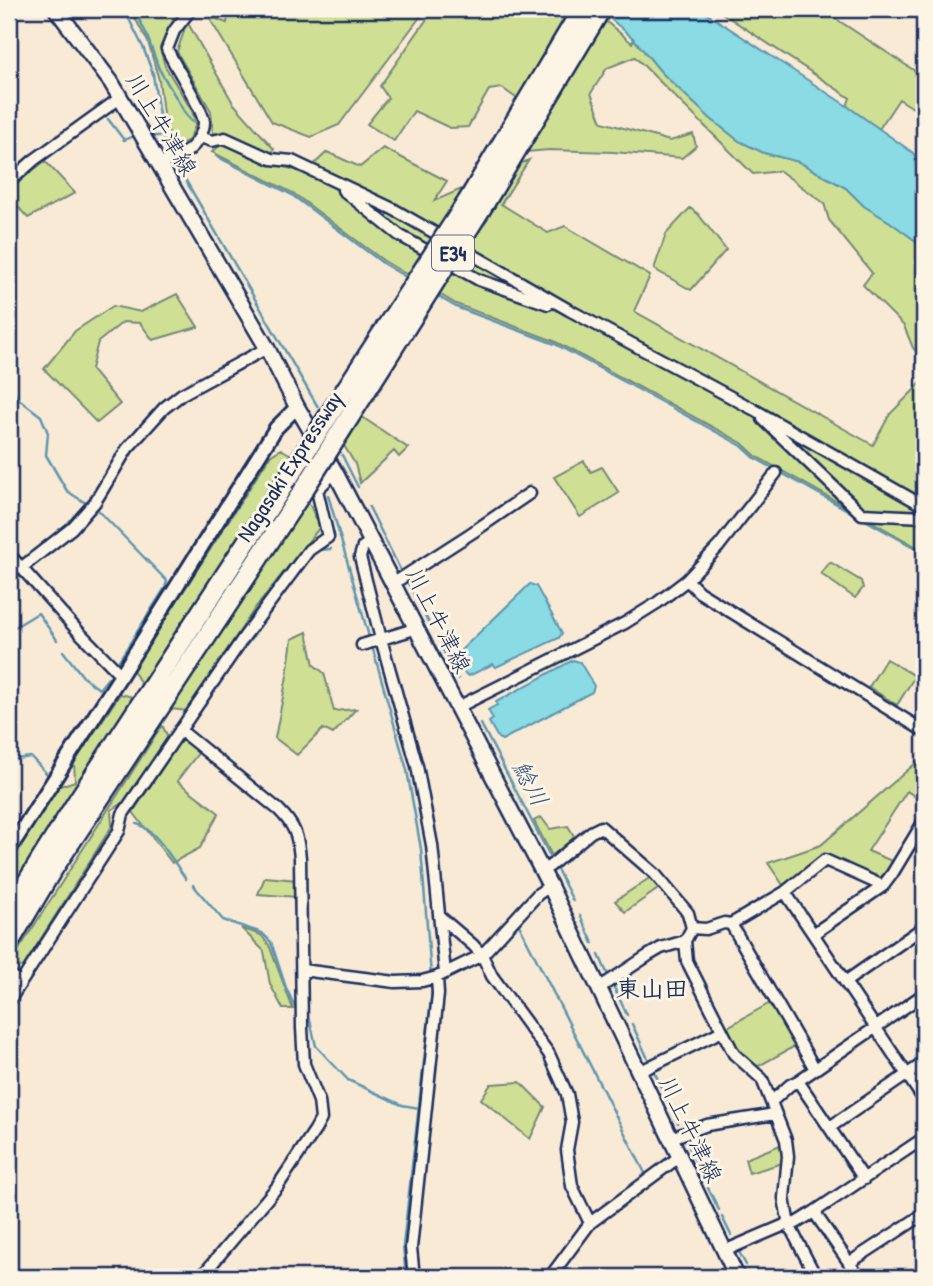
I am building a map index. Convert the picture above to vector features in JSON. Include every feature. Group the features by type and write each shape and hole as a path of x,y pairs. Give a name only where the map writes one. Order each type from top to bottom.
{"highway":[{"name":"Nagasaki Expressway","path":"9,911 78,800 467,202 582,9"},
{"name":"Nagasaki Expressway","path":"9,943 51,872 301,494 486,201 601,9"}],"main road":[{"name":"川上牛津線","path":"56,9 111,82 163,164 335,472 550,886 737,1277"}],"street":[{"path":"163,164 189,150 200,137 204,122 201,111 167,49 171,36 191,9"},
{"path":"9,182 34,160 120,98"},
{"path":"200,137 212,141 225,138 271,159 292,161 393,209 569,310 753,409 924,506"},
{"path":"329,178 399,235 479,280 569,310"},
{"path":"21,568 72,528 95,502 127,449 163,408 182,394 267,348"},
{"path":"9,850 276,428 297,407"},
{"path":"753,409 862,514 924,517"},
{"path":"9,1000 119,831 123,814 244,637 309,550 328,537 317,490 335,472"},
{"path":"458,707 657,603 687,580 719,546 776,472"},
{"path":"394,583 530,493"},
{"path":"372,541 363,547 360,557 418,766 432,845 439,916 441,975 411,1248 414,1277"},
{"path":"9,554 121,675"},
{"path":"687,580 699,592 924,731"},
{"path":"362,645 416,626"},
{"path":"180,730 279,810 295,830 300,858 304,1064 319,1101 321,1119 277,1187 201,1277"},
{"path":"813,934 883,886 921,834 924,821"},
{"path":"542,870 601,827 655,874 688,913 692,928 685,941 687,961 734,1054 762,1079 786,1140 788,1156 784,1198 789,1225 816,1277"},
{"path":"692,928 706,929 724,923 731,924 785,892 825,860 883,886"},
{"path":"302,970 395,982 422,981 441,975 482,955 538,894 550,886"},
{"path":"785,892 924,1100"},
{"path":"439,916 482,955 492,976 549,1054 567,1094 572,1122 567,1150 572,1186 590,1223"},
{"path":"731,924 815,1069"},
{"path":"845,982 924,928"},
{"path":"599,988 649,954 685,941"},
{"path":"9,976 21,981"},
{"path":"771,1102 790,1085 924,994"},
{"path":"639,1072 722,1031"},
{"path":"830,1127 924,1063"},
{"path":"798,1081 864,1179"},
{"path":"671,1138 707,1125 775,1114"},
{"path":"724,1251 787,1224 796,1223 924,1138"},
{"path":"550,1277 590,1223 679,1157"},
{"path":"814,1212 859,1277"},
{"path":"849,1264 924,1214"}],"green space":[{"path":"130,9 180,9 233,103 274,149 267,162 305,173 327,152 360,167 383,148 447,181 434,201 529,160 501,204 548,233 565,226 650,276 634,311 873,445 890,414 924,380 924,551 756,456 742,443 554,341 456,304 384,261 293,193 212,152 230,138 213,133 211,111 177,52 184,31 175,18 160,48 165,66 192,111 196,124 189,140 175,147 164,122 159,80 148,42"},
{"path":"229,9 426,9 339,125 311,137 272,122 211,21 214,18 227,23"},
{"path":"434,9 591,9 632,43 634,39 662,73 739,141 764,153 799,162 846,188 864,206 924,247 924,359 913,348 904,326 863,285 872,273 829,220 824,203 780,171 753,174 635,57 607,68 591,93 602,122 670,141 693,134 696,146 682,158 549,150 526,152 478,166 519,100 502,88 489,90 468,127 450,128 414,111 394,141 367,124 388,98 380,86"},
{"path":"716,9 821,9 924,77 924,115 899,99 879,129 847,106 850,98"},
{"path":"45,161 75,193 28,218 9,197 9,189"},
{"path":"690,208 698,214 726,250 691,290 654,269 666,234"},
{"path":"177,294 198,327 153,340 140,323 123,322 98,342 91,369 120,404 97,423 44,369 75,331 113,306 141,312"},
{"path":"359,415 408,448 399,457 394,451 360,483 355,464 343,444"},
{"path":"281,449 293,456 141,684 133,670 270,456"},
{"path":"584,461 591,472 602,467 619,493 580,517 554,477"},
{"path":"308,501 320,527 255,608 187,711 171,709"},
{"path":"830,562 861,581 863,588 855,598 821,574"},
{"path":"307,632 314,665 324,673 334,711 356,709 333,734 323,729 297,755 275,738 292,639"},
{"path":"886,659 915,676 897,705 869,687"},
{"path":"120,694 133,697 9,891 9,865 57,787 75,781 74,763"},
{"path":"162,725 169,739 127,801 111,810 112,826 23,967 9,965"},
{"path":"181,740 199,752 177,781 219,813 200,848 172,863 133,812"},
{"path":"924,756 924,803 907,791 868,851 894,862 880,878 824,854 783,885 768,863 821,845"},
{"path":"541,817 550,829 568,826 576,839 553,858 534,821"},
{"path":"265,877 297,880 297,897 258,894"},
{"path":"651,877 661,887 625,912 615,901"},
{"path":"241,928 261,935 269,945 293,1009 283,1009 270,984 264,951"},
{"path":"770,1003 795,1046 755,1068 737,1048 726,1028"},
{"path":"520,1082 545,1107 530,1139 481,1099 491,1084"},
{"path":"783,1144 783,1163 749,1173 745,1159"}],"water":[{"path":"599,9 700,9 912,152 924,167 924,247 864,206 846,188 799,162 764,153 739,141 662,73 634,39"},
{"path":"530,584 536,586 562,633 559,638 496,667 493,664 469,676 466,674 458,664 457,654"},
{"path":"573,660 580,662 594,686 592,692 502,740 498,738 489,722 493,719 488,710 497,705 496,702"}],"waterway":[{"path":"124,9 153,74 162,136 172,156"},
{"path":"134,9 159,69 193,122"},
{"path":"108,119 124,140 134,136"},
{"path":"150,136 162,136"},
{"path":"216,156 292,195 384,264 411,280"},
{"path":"175,162 318,407"},
{"path":"434,294 456,307 555,344 742,446 755,458 924,553"},
{"path":"9,385 20,400 41,416 48,433 46,455 67,491 87,504"},
{"name":"鯰川","path":"342,455 358,487"},
{"path":"328,495 370,640"},
{"name":"鯰川","path":"369,507 401,571"},
{"path":"96,508 167,581 118,662"},
{"path":"248,643 311,555 318,550 331,549"},
{"name":"鯰川","path":"407,581 431,627"},
{"path":"9,621 15,627 38,613 57,640"},
{"path":"372,646 407,770 421,849 431,976"},
{"name":"鯰川","path":"442,648 458,679"},
{"path":"63,651 84,678 99,689 108,678"},
{"name":"鯰川","path":"481,724 551,858"},
{"path":"9,760 31,757 47,774"},
{"path":"137,824 158,839 186,879"},
{"name":"鯰川","path":"557,869 573,901"},
{"path":"193,885 223,920 262,933 271,942 286,988 297,1011"},
{"name":"鯰川","path":"580,915 593,943"},
{"path":"519,925 646,1175"},
{"name":"鯰川","path":"599,955 608,975"},
{"path":"406,1277 403,1246 431,982"},
{"name":"鯰川","path":"612,983 627,1015"},
{"path":"310,1020 316,1046 348,1080 402,1105 419,1108"},
{"name":"鯰川","path":"632,1024 649,1061"},
{"name":"鯰川","path":"653,1069 678,1123"},
{"name":"鯰川","path":"684,1136 692,1153"},
{"name":"鯰川","path":"694,1158 705,1180"},
{"name":"鯰川","path":"708,1188 719,1210"},
{"name":"鯰川","path":"722,1217 731,1235"},
{"name":"鯰川","path":"737,1248 746,1265"}],"district":[{"name":"東山田","path":"652,988"}]}
